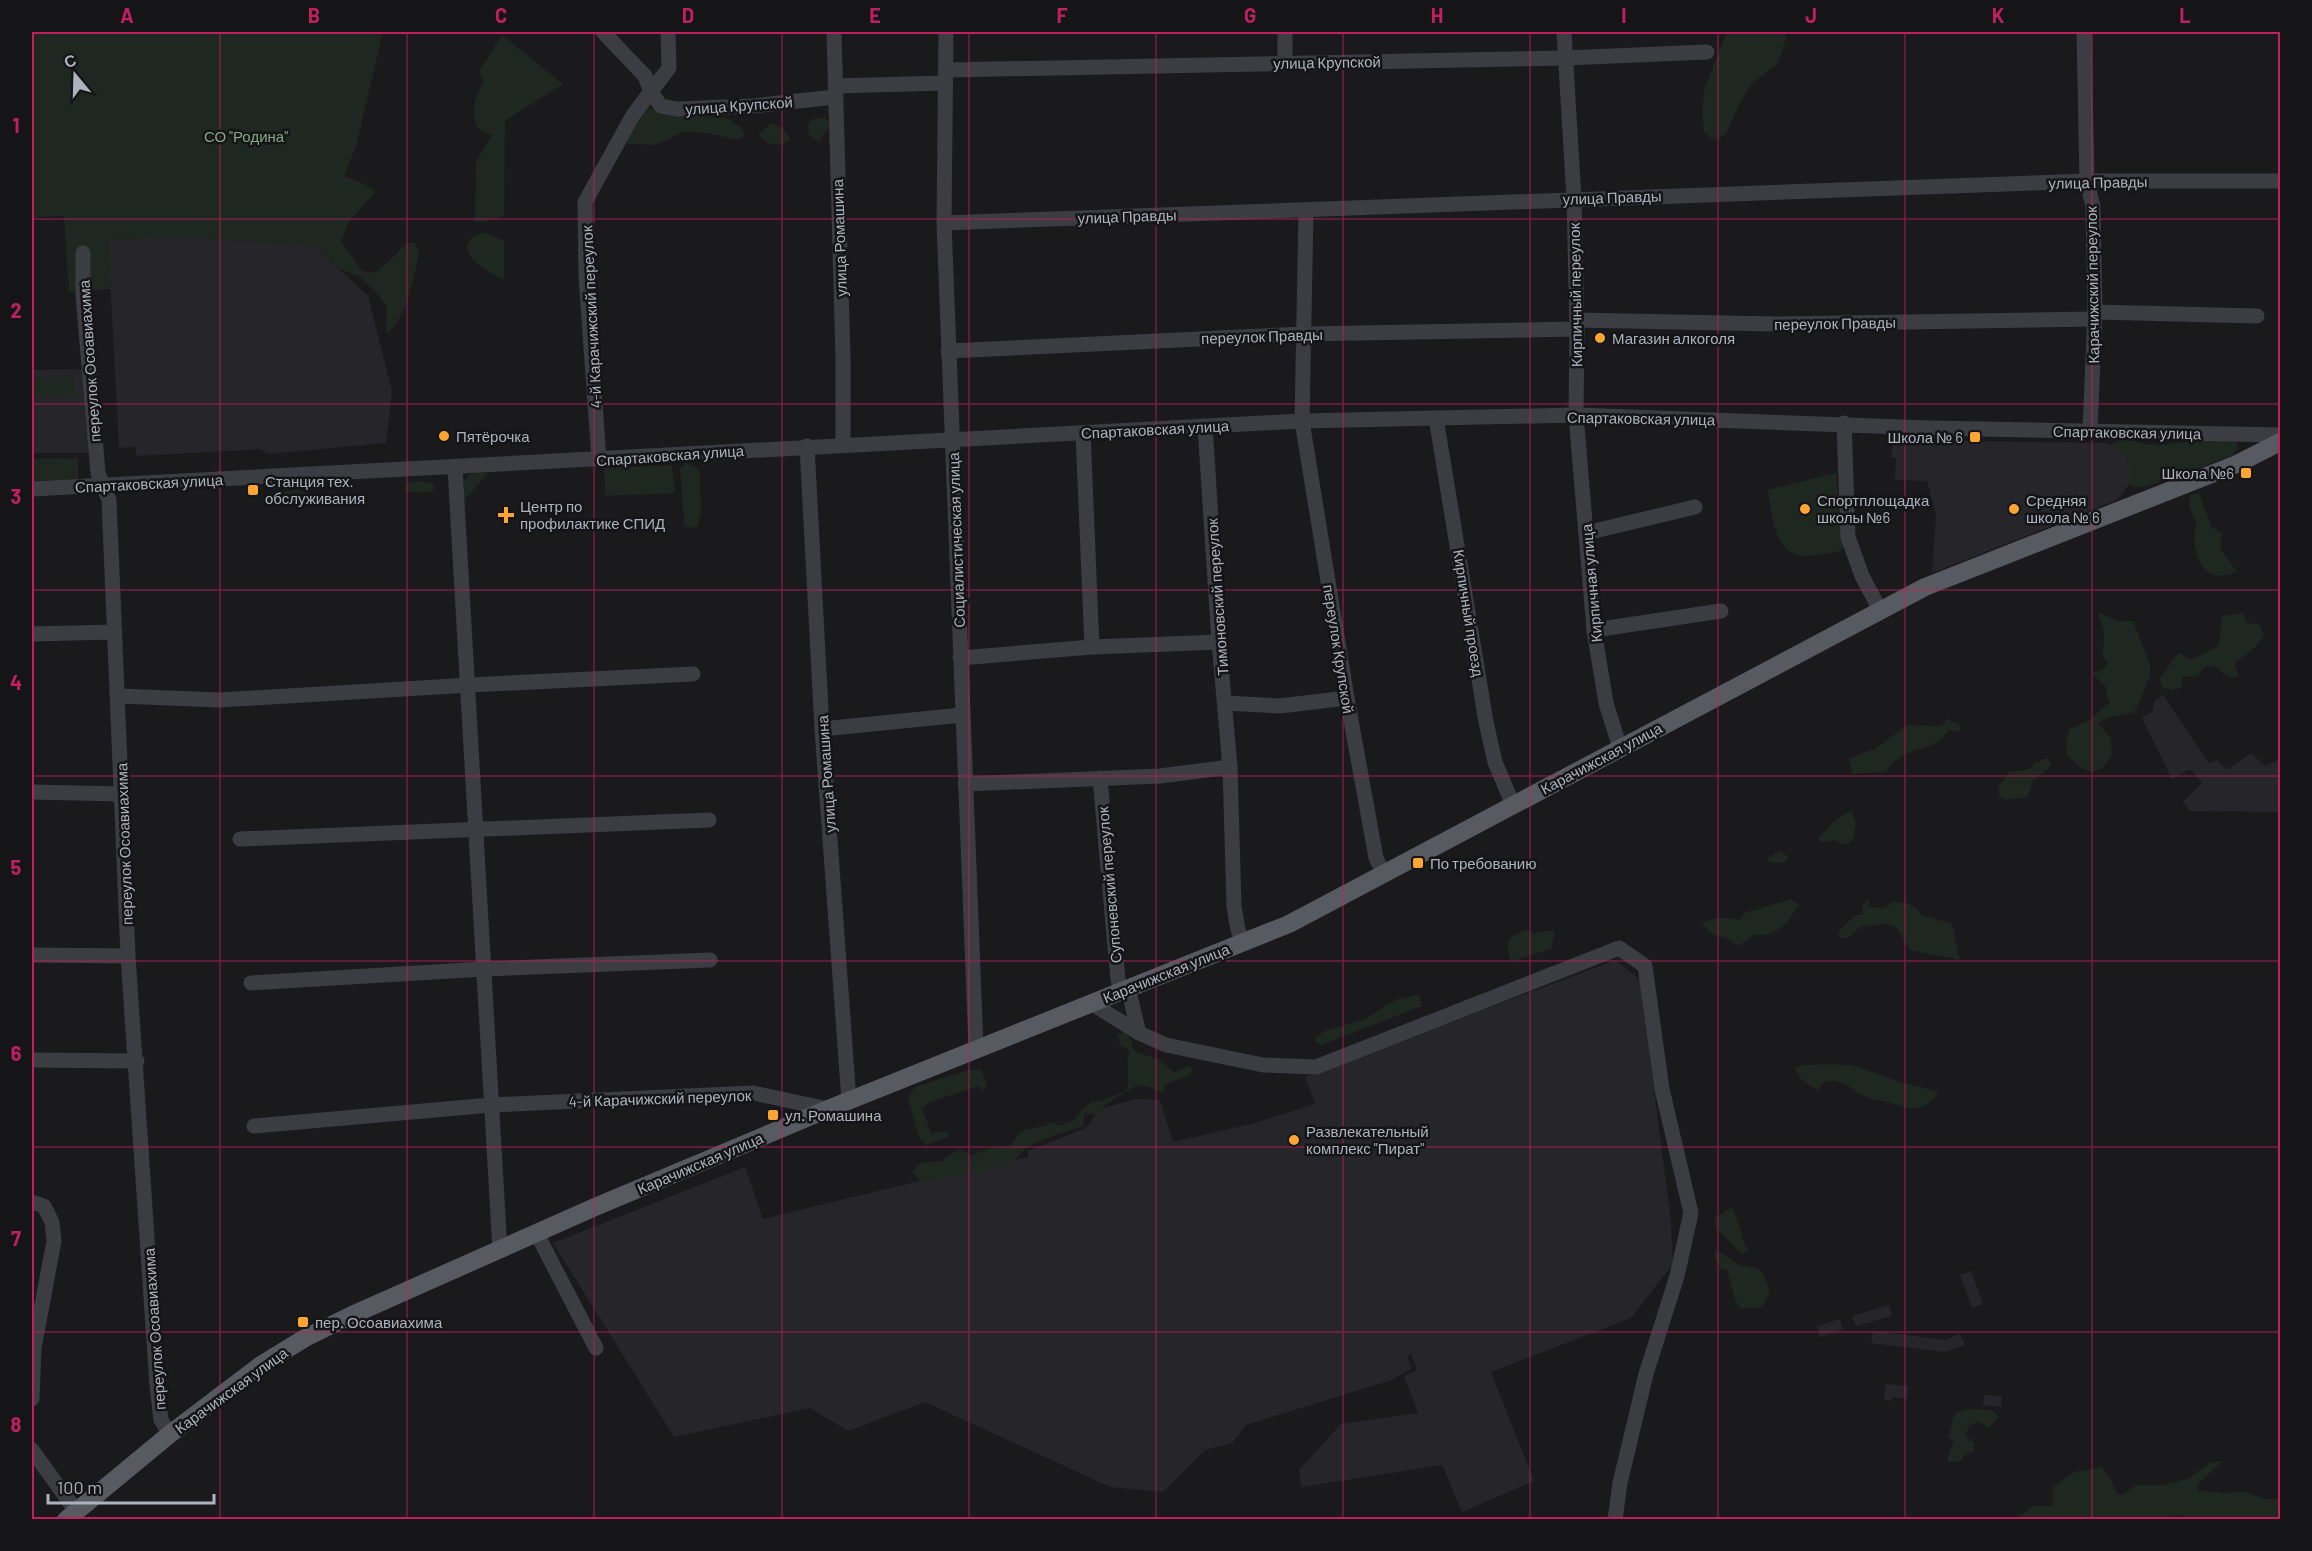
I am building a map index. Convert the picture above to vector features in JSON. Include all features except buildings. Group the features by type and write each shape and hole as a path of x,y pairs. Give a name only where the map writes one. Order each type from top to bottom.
{"main road":[{"name":"Карачижская улица","path":"71,1515 170,1434 261,1365 305,1338 537,1234 828,1109 1289,924 1925,587 2227,468 2280,442"}],"street":[{"path":"603,32 645,76 651,92"},
{"name":"4-й Карачижский переулок","path":"599,459 586,276 585,202 633,115 669,68 668,32"},
{"name":"улица Ромашина","path":"834,32 843,358 843,445"},
{"name":"Социалистическая улица","path":"946,32 944,223 976,1048"},
{"path":"1285,32 1285,63"},
{"name":"Кирпичный переулок","path":"1564,32 1574,199 1577,324 1576,416"},
{"name":"Карачижский переулок","path":"2084,32 2086,181 2093,207 2094,316 2090,430"},
{"name":"улица Крупской","path":"651,92 661,106 677,109 752,106 835,91 946,76 1285,63 1565,58 1707,52"},
{"name":"улица Правды","path":"944,223 2086,181 2280,181"},
{"name":"переулок Крупской","path":"1306,210 1302,421 1347,698 1376,858 1384,874"},
{"name":"переулок Осоавиахима","path":"83,253 83,295 96,456 98,473 109,500 128,956 137,1061 157,1386 161,1420 170,1434"},
{"name":"переулок Правды","path":"948,351 1577,324 1775,324 2094,316 2257,316"},
{"name":"Спартаковская улица","path":"32,489 1302,421 1576,416 1844,423 1929,428 2280,435"},
{"name":"Кирпичная улица","path":"1576,416 1594,630 1606,703 1620,748"},
{"name":"Кирпичный проезд","path":"1436,418 1486,722 1495,762 1513,805"},
{"path":"1844,423 1848,537 1862,576 1880,610"},
{"name":"Тимоновский переулок","path":"1205,426 1219,642 1230,767 1234,906 1238,930 1243,942"},
{"path":"1083,433 1092,647"},
{"name":"улица Ромашина","path":"807,446 822,729 849,1101"},
{"path":"455,468 470,685 477,875 500,1251"},
{"path":"1586,533 1695,507"},
{"path":"1594,630 1721,611"},
{"path":"32,634 115,632"},
{"path":"960,658 1092,647 1219,642"},
{"path":"118,696 219,700 693,675"},
{"path":"1225,704 1280,706 1347,698"},
{"path":"822,729 962,715"},
{"path":"965,784 1160,776 1230,767"},
{"name":"Супоневский переулок","path":"1100,778 1118,980 1125,990 1139,1033"},
{"path":"32,792 122,794"},
{"path":"240,839 709,820"},
{"path":"1091,1003 1139,1033 1166,1045 1263,1065 1316,1067 1619,948 1634,961 1645,966 1662,1089 1691,1213 1677,1276 1647,1374 1625,1461 1615,1520"},
{"path":"32,955 128,956"},
{"path":"251,983 484,969 710,960"},
{"path":"32,1059 137,1061"},
{"name":"4-й Карачижский переулок","path":"254,1126 491,1105 753,1093 828,1109"},
{"path":"32,1202 44,1206 52,1222 54,1241 34,1348 32,1399"},
{"path":"537,1234 596,1348"},
{"path":"32,1450 71,1515"}],"shaded area":[{"path":"193,237 314,246 368,296 392,391 386,443 268,454 260,449 136,456 136,447 119,448 108,239"},
{"path":"85,369 90,453 32,453 32,370"},
{"name":"Средняя школа № 6","path":"1893,440 2106,443 2121,449 2132,470 2129,484 2117,500 1932,573 1936,515 1927,481 1895,480 1896,458 1891,457"},
{"path":"2163,695 2209,763 2218,760 2226,770 2251,753 2265,766 2280,759 2280,812 2190,811 2183,802 2202,783 2190,769 2172,779 2142,718 2152,712 2155,701"},
{"path":"1616,960 1640,980 1671,1221 1673,1264 1631,1318 1491,1372 1534,1481 1462,1512 1442,1465 1301,1487 1299,1470 1341,1424 1418,1413 1404,1376 1417,1370 1411,1354 1407,1356 1412,1368 1392,1380 1246,1425 1232,1443 1205,1450 1163,1492 1110,1487 925,1402 848,1431 810,1408 674,1437 553,1243 745,1167 763,1219 1028,1157 1028,1151 1086,1128 1100,1109 1136,1099 1160,1100 1173,1142 1255,1123 1315,1104 1305,1077"},
{"path":"1971,1271 1983,1304 1972,1308 1960,1275"},
{"path":"1889,1305 1892,1316 1856,1326 1852,1316"},
{"path":"1840,1319 1843,1329 1820,1337 1817,1326"},
{"path":"1873,1331 1946,1340 1960,1334 1965,1345 1945,1352 1871,1343"},
{"path":"1885,1384 1908,1386 1907,1399 1893,1397 1892,1401 1884,1400"},
{"path":"1984,1395 2002,1396 2001,1407 1983,1405"}],"green space":[{"name":"СО \"Родина\"","path":"32,32 383,32 356,146 344,176 376,192 350,220 341,241 362,271 376,273 407,243 414,242 419,252 412,285 404,308 393,327 386,334 387,307 375,291 359,276 340,269 314,246 193,237 108,239 111,289 69,292 64,216 32,217"},
{"path":"1727,32 1785,32 1786,39 1777,65 1752,83 1726,134 1714,141 1704,132 1702,109 1705,87"},
{"path":"502,35 563,84 505,121 504,216 484,222 475,221 476,161 492,135 477,128 474,103 484,81 479,71"},
{"path":"649,108 699,116 725,117 741,128 745,135 739,140 707,133 683,132 656,145 628,144 626,138 639,114"},
{"path":"825,117 831,124 818,142 809,135 807,125 811,120"},
{"path":"771,123 782,128 791,139 778,145 765,141 759,134"},
{"path":"485,232 504,241 504,280 482,267 469,254 467,247 471,238"},
{"path":"73,376 74,396 32,397 32,377"},
{"path":"2220,439 2236,442 2238,447 2232,456 2146,487 2134,487 2129,484 2131,472 2129,461 2123,452 2112,445 2117,441 2129,440 2163,445"},
{"path":"78,458 78,479 32,481 32,459"},
{"path":"687,463 698,469 700,474 701,514 698,526 690,528 685,526 684,522 680,468"},
{"path":"672,465 675,493 605,496 604,468"},
{"path":"488,473 463,502 462,483 470,474"},
{"name":"Спортплощадка школы №6","path":"1836,473 1840,523 1845,545 1841,551 1812,555 1802,556 1789,551 1778,537 1772,518 1768,490"},
{"path":"422,481 433,484 435,488 432,491 417,493 405,491 406,483"},
{"path":"295,489 317,496 323,494 330,500 321,503 282,503 278,496"},
{"path":"2199,493 2211,526 2222,534 2220,548 2237,572 2218,576 2211,574 2200,562 2195,547 2197,524 2189,506 2191,495"},
{"path":"2098,612 2118,621 2133,621 2150,664 2150,676 2135,712 2111,717 2098,723 2111,739 2112,755 2103,767 2092,773 2079,766 2067,754 2066,743 2069,730 2091,719 2110,703 2106,687 2092,673 2104,669 2108,663 2103,656 2104,633"},
{"path":"2243,613 2246,623 2259,624 2264,635 2256,647 2235,663 2239,676 2229,678 2216,667 2206,666 2197,676 2182,677 2182,687 2173,690 2163,688 2159,679 2180,653 2191,660 2219,646 2222,616"},
{"path":"1948,719 1960,725 1960,732 1949,730 1932,745 1899,758 1885,772 1852,774 1849,758 1874,749 1908,725 1941,726"},
{"path":"2047,758 2052,765 2032,782 2028,797 2005,800 1999,796 1998,787 2010,771 2027,770 2035,763"},
{"path":"1851,811 1856,822 1853,840 1845,845 1835,840 1821,842 1819,839 1829,826"},
{"path":"1780,851 1789,857 1784,863 1769,862 1767,858"},
{"path":"1791,899 1799,905 1786,924 1769,935 1755,934 1738,946 1728,939 1710,933 1702,923 1720,918 1739,920 1745,913"},
{"path":"1869,899 1869,907 1884,908 1893,902 1905,903 1913,906 1922,915 1952,924 1960,960 1910,950 1896,927 1885,924 1860,927 1848,938 1839,938 1838,932 1853,917 1862,914 1863,904"},
{"path":"1527,929 1533,934 1555,931 1551,949 1510,960 1507,942"},
{"path":"1419,994 1422,1006 1321,1045 1314,1041 1325,1031 1363,1020 1396,1000"},
{"path":"1124,1031 1133,1042 1132,1047 1136,1052 1156,1058 1174,1072 1190,1066 1192,1070 1189,1075 1165,1085 1164,1094 1149,1087 1137,1085 1110,1102 1095,1115 1085,1113 1083,1126 1027,1147 1009,1166 933,1181 920,1181 912,1171 921,1163 941,1161 960,1149 971,1156 994,1147 1009,1148 1024,1130 1053,1122 1058,1126 1074,1120 1092,1102 1101,1101 1126,1091 1130,1051 1120,1045 1117,1035"},
{"path":"1804,1065 1856,1066 1900,1082 1939,1092 1926,1105 1905,1107 1871,1099 1840,1082 1824,1081 1818,1091 1800,1078 1795,1068"},
{"path":"968,1070 981,1070 987,1085 984,1091 978,1086 930,1102 922,1108 931,1133 949,1132 948,1137 926,1145 919,1137 908,1098 915,1087"},
{"path":"1732,1207 1748,1250 1742,1254 1716,1228 1715,1218"},
{"path":"1715,1249 1741,1266 1753,1267 1762,1272 1770,1291 1762,1307 1741,1309 1735,1300 1727,1270 1721,1269 1715,1259"},
{"path":"1966,1409 1992,1410 1999,1417 1988,1428 1978,1421 1969,1426 1965,1435 1975,1444 1973,1452 1965,1455 1960,1461 1948,1462 1954,1441 1948,1437 1955,1413"},
{"path":"2223,1461 2200,1482 2196,1490 2224,1493 2247,1492 2264,1499 2280,1499 2280,1519 2177,1519 2184,1514 2158,1520 2016,1519 2033,1506 2053,1506 2053,1487 2075,1472 2101,1467 2110,1477 2117,1494 2122,1495 2136,1485 2164,1485 2187,1479 2210,1463"}],"place":[{"name":"Магазин алкоголя","path":"1600,338"},
{"name":"Пятёрочка","path":"444,436"},
{"name":"Школа № 6","path":"1975,437"},
{"name":"Школа №6","path":"2246,473"},
{"name":"Станция тех. обслуживания","path":"253,490"},
{"name":"Спортплощадка школы №6","path":"1805,509"},
{"name":"Средняя школа № 6","path":"2014,509"},
{"name":"Центр по профилактике СПИД","path":"506,515"},
{"name":"По требованию","path":"1418,863"},
{"name":"ул. Ромашина","path":"773,1115"},
{"name":"Развлекательный комплекс \"Пират\"","path":"1294,1140"},
{"name":"пер. Осоавиахима","path":"303,1322"}]}
